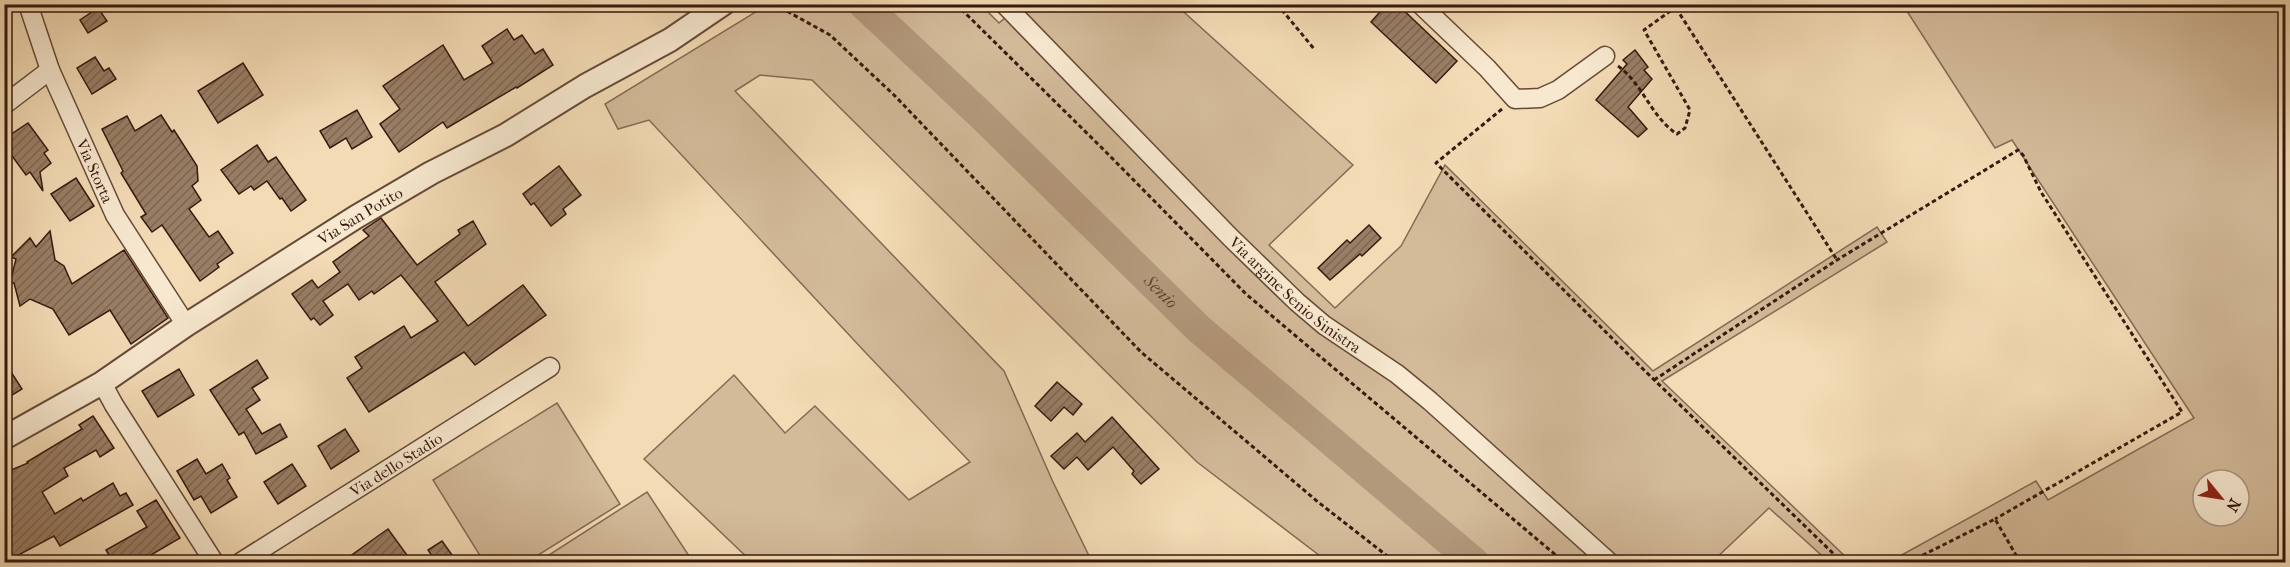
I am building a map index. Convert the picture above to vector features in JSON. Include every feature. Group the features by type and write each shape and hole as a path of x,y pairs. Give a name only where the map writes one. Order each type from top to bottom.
{"street":[{"name":"Via Storta","path":"28,4 50,70 116,215 186,325"},
{"name":"Via San Potito","path":"4,438 102,383 186,325 356,217 431,173 506,135 585,86 670,40 723,4"},
{"name":"Via argine Senio Sinistra","path":"1004,4 1230,237 1297,302 1324,325 1397,374 1430,401 1609,562"},
{"path":"1420,4 1487,68 1515,99 1540,98 1558,90 1605,56"},
{"path":"4,105 50,70"},
{"name":"Via dello Stadio","path":"240,562 550,367"},
{"path":"102,383 214,562"}],"path":[{"path":"774,4 830,35 894,95 1141,352 1300,487 1395,562"},
{"path":"956,4 1246,294 1564,562"},
{"path":"1277,4 1315,50"},
{"path":"1605,56 1628,73 1665,126 1677,134 1685,128 1690,110 1644,30 1680,4"},
{"path":"1676,8 1837,260"},
{"path":"1515,99 1436,163 1654,380 1842,562"},
{"path":"1654,380 1837,260 2018,150 2023,155 2041,192 2182,412 1995,519 1909,562"},
{"path":"1995,519 2020,562"}],"shaded area":[{"path":"767,5 981,5 999,23 1020,5 1176,5 1353,165 1269,245 1335,308 1401,246 1445,165 1653,371 1877,227 1887,242 1662,381 1851,562 1829,562 1769,508 1712,562 1328,562 1197,462 812,80 760,75 735,91 1004,371 1053,482 1092,562 752,562 644,459 734,375 785,433 815,406 909,500 970,462 649,120 618,129 605,104"},
{"path":"1903,5 2285,5 2285,561 1889,562 2036,481 2048,500 2194,418 2012,140 1995,148"},
{"path":"557,403 620,504 527,562 484,562 433,480"},
{"path":"647,492 693,562 538,562"}],"building":[{"path":"1387,4 1397,4 1457,61 1436,83 1371,22"},
{"path":"98,8 107,21 88,33 80,20"},
{"path":"507,29 514,40 522,35 535,54 543,49 553,65 447,128 443,122 399,152 380,124 400,109 383,86 443,45 464,80 493,63 482,46"},
{"path":"1635,50 1648,67 1644,70 1652,79 1628,107 1647,129 1638,137 1596,100 1627,64 1623,60"},
{"path":"95,57 104,71 109,68 116,79 92,94 77,68"},
{"path":"243,63 263,95 218,123 198,91"},
{"path":"357,110 372,137 352,149 346,138 330,148 320,131"},
{"path":"161,115 172,132 174,130 197,166 198,181 192,186 201,200 189,209 209,237 218,231 233,253 217,264 219,267 200,281 162,225 152,232 141,217 146,214 121,173 123,171 102,129 127,116 135,131"},
{"path":"28,123 48,150 44,153 51,163 40,172 43,191 30,172 26,175 4,145 4,139"},
{"path":"257,145 268,162 276,157 306,200 291,211 267,181 254,190 251,186 239,194 221,170"},
{"path":"559,166 581,195 563,209 566,214 551,226 534,203 531,205 523,194"},
{"path":"76,178 94,206 70,221 51,194"},
{"path":"381,218 417,265 460,234 458,230 473,221 486,244 435,282 468,326 523,285 546,315 475,365 464,352 369,412 347,378 362,368 355,357 404,326 411,338 438,321 401,275 374,294 372,291 359,300 348,284 323,301 333,315 320,325 314,318 311,320 292,294 312,280 318,288 340,272 333,262 369,236 363,230"},
{"path":"1369,225 1381,238 1362,256 1360,254 1330,280 1318,268 1347,240 1350,243"},
{"path":"50,231 55,260 64,266 72,284 124,250 168,318 131,344 110,310 69,335 53,309 30,299 20,306 14,283 10,283 16,259 11,257 30,238 36,247"},
{"path":"257,360 268,378 252,388 260,400 246,409 262,434 280,424 287,437 256,454 244,432 239,435 210,390"},
{"path":"4,361 22,389 4,400"},
{"path":"179,369 194,395 158,417 142,391"},
{"path":"1057,382 1082,404 1073,415 1064,407 1051,421 1035,406"},
{"path":"93,416 114,448 100,457 96,450 64,468 68,476 42,492 55,514 81,498 83,501 113,483 120,496 126,493 133,505 60,546 54,536 11,559 4,545 4,473 28,463 82,429 79,425"},
{"path":"1112,417 1159,469 1141,484 1132,474 1134,471 1113,447 1088,470 1077,457 1064,469 1051,456 1077,433 1085,442"},
{"path":"345,429 359,451 331,469 318,446"},
{"path":"197,459 206,474 222,464 230,478 227,480 237,497 211,513 201,496 194,500 177,471"},
{"path":"292,464 306,486 278,504 264,482"},
{"path":"156,500 180,538 139,562 113,562 106,550 147,527 137,511"},
{"path":"388,529 412,562 342,562 378,536"},
{"path":"442,541 457,562 436,562 428,550"}],"waterway":[{"name":"Senio","path":"863,4 980,114 1199,329 1474,562"}]}
